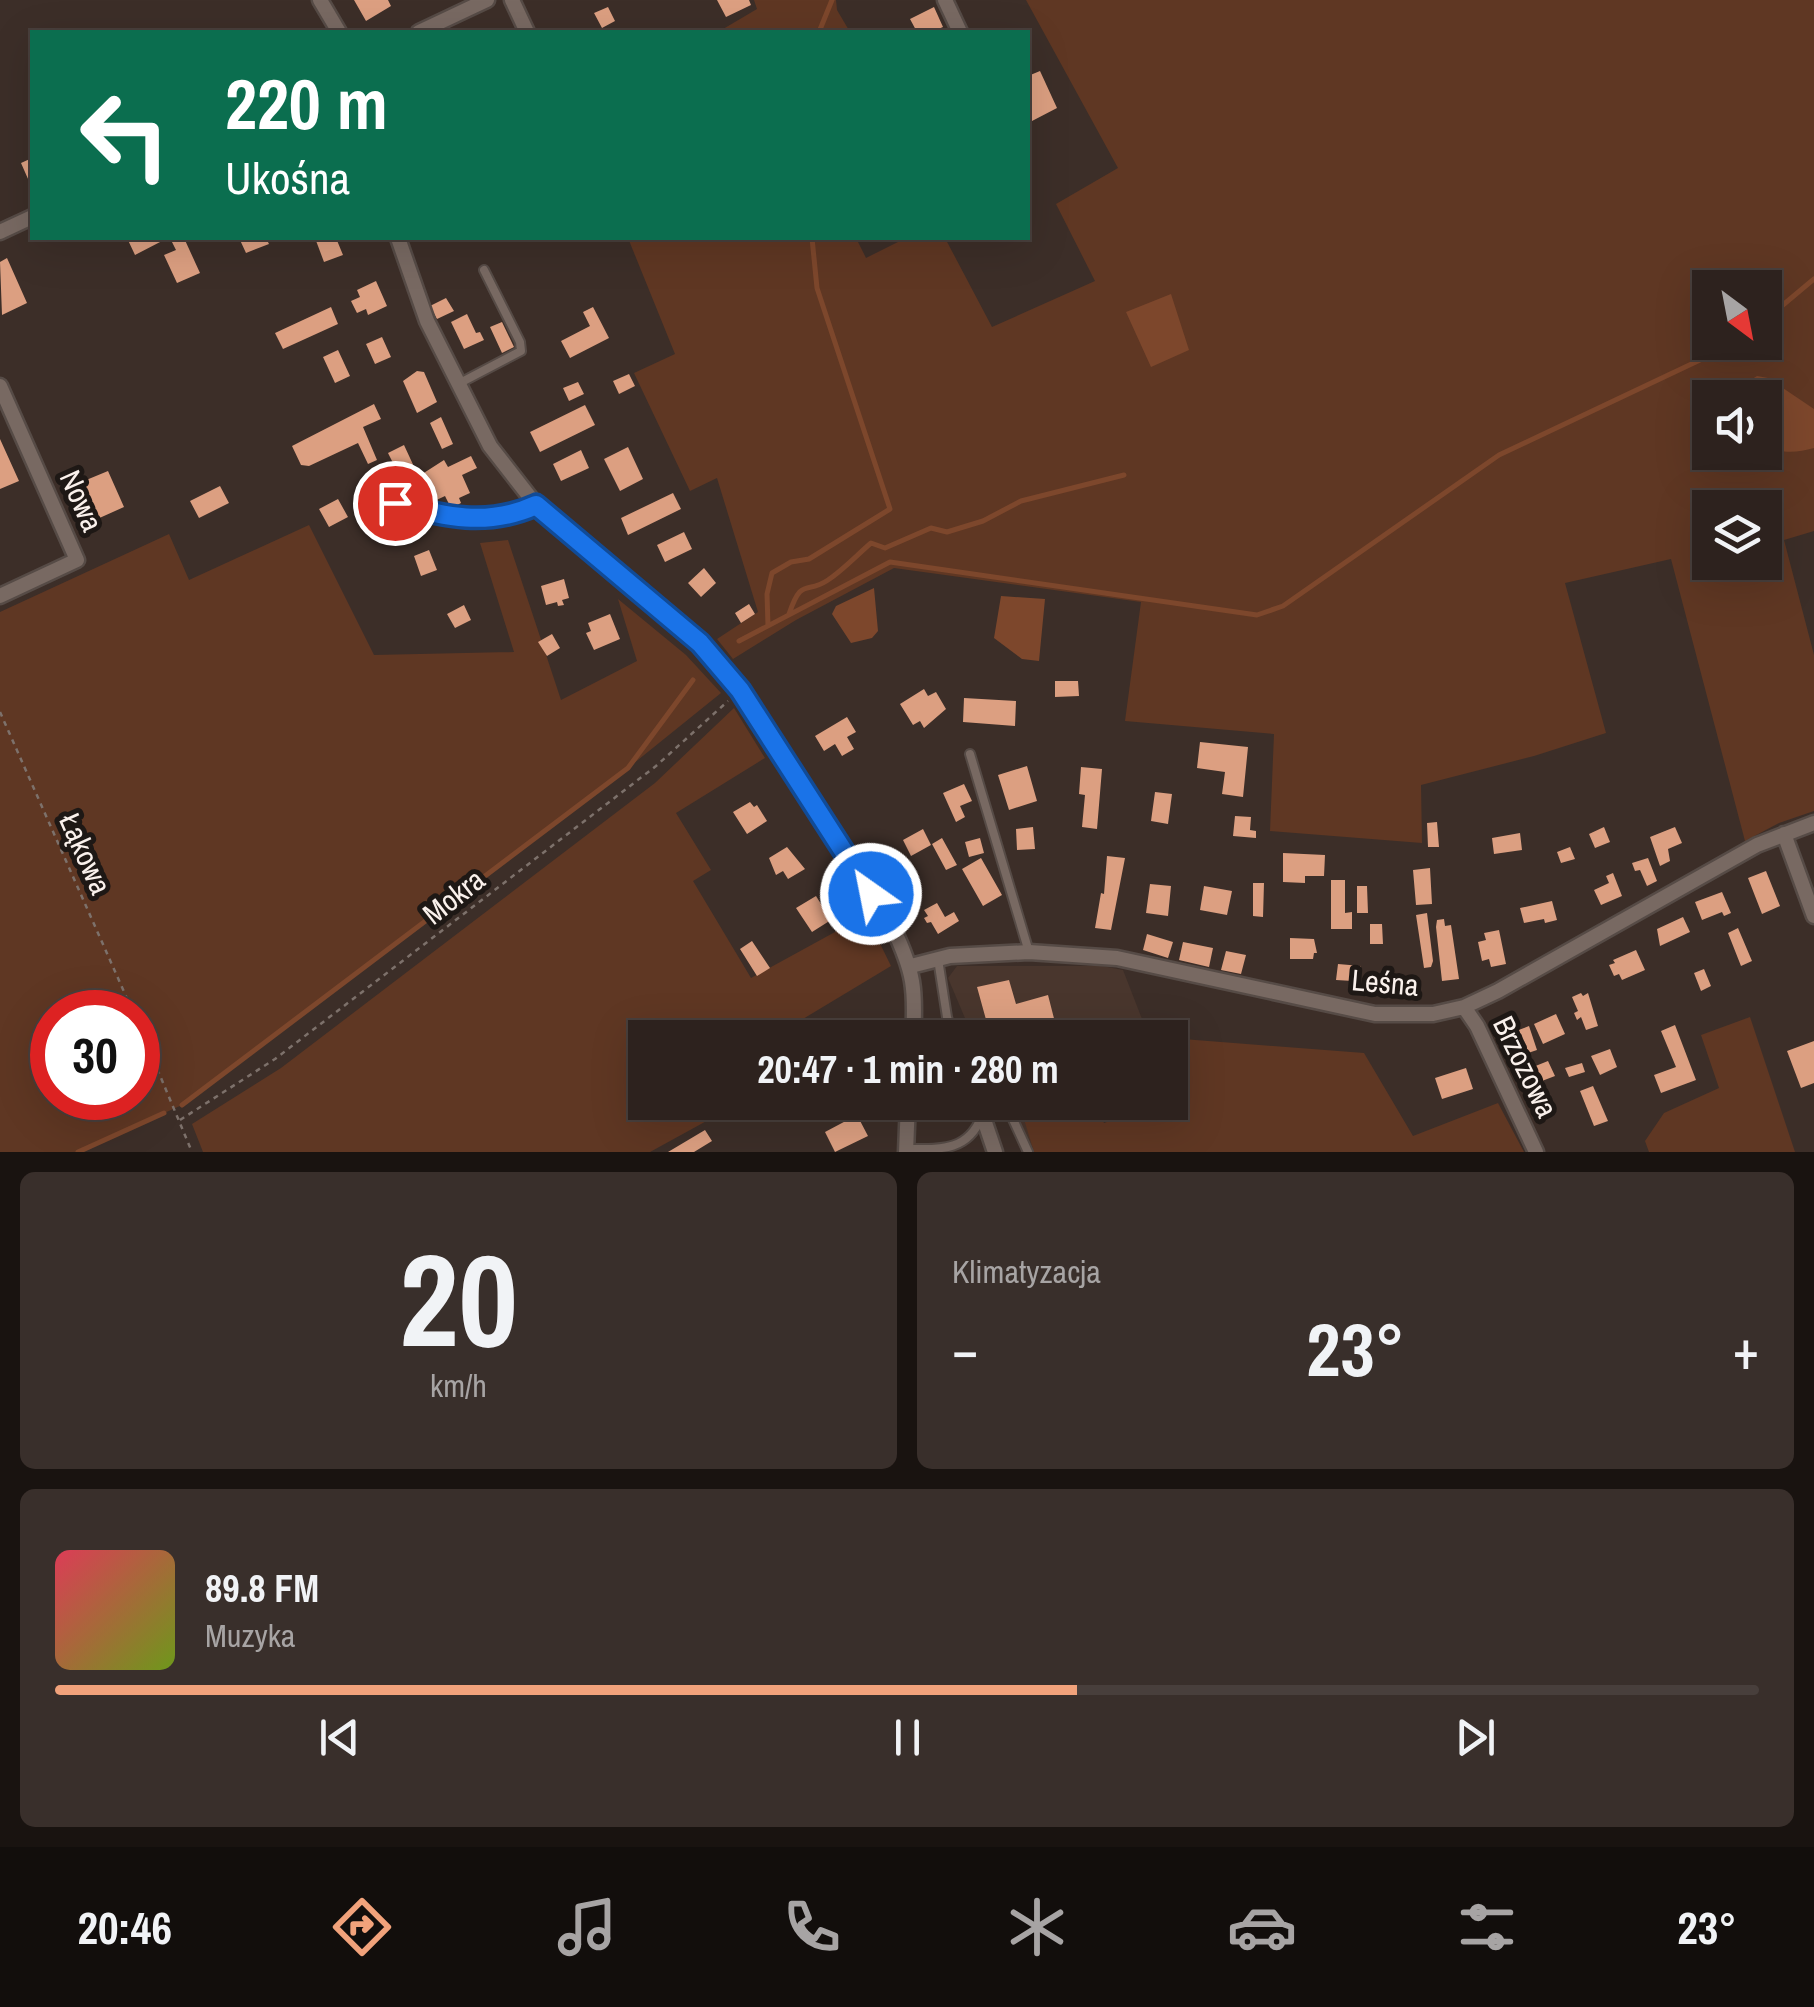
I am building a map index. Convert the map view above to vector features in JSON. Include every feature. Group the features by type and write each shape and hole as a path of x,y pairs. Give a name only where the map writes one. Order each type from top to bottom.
{"street":[{"path":"320,0 339,30"},
{"path":"423,30 487,0"},
{"path":"512,0 526,30"},
{"path":"945,0 959,30"},
{"path":"0,232 30,218"},
{"path":"399,240 422,308 456,385 490,446 536,505 700,643 740,690 893,928 911,966 913,1020"},
{"name":"Nowa","path":"0,386 77,560 0,596"},
{"name":"Leśna","path":"911,966 938,959 1029,952 1117,958 1376,1014 1433,1014 1498,991 1757,845 1814,824"},
{"path":"1784,834 1814,916"},
{"name":"Brzozowa","path":"1464,1006 1536,1152"},
{"path":"906,1150 907,1120"},
{"path":"984,1120 995,1152"}],"lane":[{"path":"456,385 521,351 484,270"},
{"path":"395,503 458,519 514,515 536,505"},
{"path":"970,754 1029,952"},
{"path":"938,959 948,1020"},
{"path":"906,1150 938,1151 961,1146 971,1138 976,1120"},
{"path":"1013,1120 1028,1152"}],"path":[{"name":"Mokra","path":"180,1120 275,1059 656,766 740,690"},
{"name":"Łąkowa","path":"0,712 123,990"},
{"path":"160,1074 192,1152"}],"shaded area":[{"path":"754,0 836,0 837,10 849,30 721,30 757,9"},
{"path":"1026,0 1814,0 1814,531 1784,540 1814,655 1814,811 1745,841 1671,559 1565,583 1606,733 1421,785 1422,843 1270,831 1274,734 1125,721 1141,602 894,568 733,659 717,639 758,612 717,478 690,491 634,373 675,354 629,240 857,240 866,258 902,240 946,240 992,327 1095,281 1056,204 1118,168"},
{"path":"1171,294 1189,350 1151,367 1126,312"},
{"path":"1782,387 1814,409 1814,448 1782,451"},
{"path":"309,525 374,655 514,652 480,543 508,540 561,700 637,661 618,599 686,655 721,693 628,768 182,1105 160,1115 160,990 30,990 30,1120 149,1120 78,1152 0,1152 0,612 169,534 189,580"},
{"path":"874,588 878,631 872,638 851,643 832,614 836,606"},
{"path":"1001,596 1045,599 1039,661 1022,659 994,638"},
{"path":"734,708 765,758 676,813 711,870 693,881 751,978 866,915 891,966 801,1020 628,1020 628,1120 708,1120 650,1152 203,1152 192,1124 281,1068 655,783"},
{"path":"957,966 1102,966 1123,970 1142,1020 966,1020 948,978"},
{"path":"1750,1017 1795,1152 1649,1152 1645,1141 1664,1113 1719,1088 1701,1035"},
{"path":"1188,1039 1364,1053 1413,1136 1498,1103 1524,1152 1034,1152 1024,1120 1188,1120"},
{"path":"1009,1120 1109,1120 1022,1150"}],"building":[{"path":"354,0 388,0 391,6 366,21"},
{"path":"717,0 749,0 751,5 726,17"},
{"path":"608,7 615,21 602,28 594,13"},
{"path":"934,7 943,27 916,30 910,19"},
{"path":"1040,71 1057,108 1032,121 1030,116 1030,75"},
{"path":"30,159 30,183 21,163"},
{"path":"128,240 162,241 135,255"},
{"path":"171,240 185,240 200,273 177,283 164,255 176,250"},
{"path":"240,240 267,240 269,244 246,253"},
{"path":"316,240 337,240 343,255 324,262"},
{"path":"7,258 27,303 2,315 0,262"},
{"path":"376,281 387,306 368,315 366,309 357,313 351,301 360,297 357,290"},
{"path":"446,298 454,311 437,319 430,306"},
{"path":"331,307 338,324 283,349 275,333"},
{"path":"593,307 609,338 570,358 561,341 590,326 583,312"},
{"path":"467,314 484,340 464,349 451,322"},
{"path":"502,322 514,347 502,353 490,327"},
{"path":"382,337 391,357 375,364 366,344"},
{"path":"338,350 350,376 335,383 323,357"},
{"path":"417,371 424,372 437,402 417,413 403,381"},
{"path":"629,374 635,386 619,394 613,381"},
{"path":"578,382 584,394 569,401 563,388"},
{"path":"374,404 381,419 363,427 377,460 368,464 358,443 309,466 301,465 292,446"},
{"path":"585,405 595,425 540,452 530,432"},
{"path":"441,417 453,444 442,449 430,423"},
{"path":"0,439 19,481 0,489"},
{"path":"404,445 416,471 401,479 388,453"},
{"path":"628,447 643,479 620,491 604,459"},
{"path":"581,450 589,468 561,481 553,464"},
{"path":"471,456 477,468 462,475 470,493 451,508 445,496 428,504 416,478 444,460 448,467"},
{"path":"108,471 124,507 95,520 79,483"},
{"path":"220,486 229,503 199,518 190,501"},
{"path":"673,493 681,509 628,535 621,518"},
{"path":"338,499 348,517 329,527 319,509"},
{"path":"684,532 692,549 665,562 657,545"},
{"path":"429,550 437,570 421,576 414,556"},
{"path":"704,568 716,583 701,597 688,583"},
{"path":"564,579 569,598 562,600 564,605 546,605 541,586"},
{"path":"749,604 755,614 741,623 735,613"},
{"path":"464,605 471,620 455,628 447,614"},
{"path":"610,614 620,639 594,650 586,633 591,631 588,623"},
{"path":"552,634 560,648 547,656 538,642"},
{"path":"1055,681 1078,681 1079,696 1055,697"},
{"path":"924,689 928,696 936,692 946,709 924,728 920,721 913,725 900,704"},
{"path":"964,698 1016,701 1015,726 963,722"},
{"path":"847,717 856,732 847,737 854,749 842,756 835,744 824,751 815,736"},
{"path":"1200,742 1248,747 1243,797 1222,794 1225,772 1197,768"},
{"path":"1027,766 1037,801 1009,810 998,775"},
{"path":"1081,767 1102,769 1097,829 1082,827 1085,795 1079,794"},
{"path":"964,784 972,801 960,806 965,817 956,822 943,793"},
{"path":"1155,792 1172,794 1168,824 1151,821"},
{"path":"750,802 754,807 757,805 767,821 747,834 733,812"},
{"path":"1235,816 1251,817 1250,830 1256,831 1256,838 1233,836"},
{"path":"1437,822 1439,847 1428,847 1427,823"},
{"path":"1033,827 1035,849 1017,850 1016,829"},
{"path":"1604,827 1610,842 1595,848 1589,834"},
{"path":"1675,827 1682,843 1668,849 1670,861 1660,866 1650,837"},
{"path":"923,829 931,845 911,856 903,840"},
{"path":"1520,833 1522,850 1494,854 1492,838"},
{"path":"942,838 957,865 946,870 932,844"},
{"path":"980,838 984,853 969,857 965,842"},
{"path":"787,847 805,869 788,879 783,871 776,875 769,858"},
{"path":"1570,847 1575,859 1561,863 1557,852"},
{"path":"1283,853 1325,855 1324,876 1305,876 1305,883 1283,882"},
{"path":"1107,856 1125,858 1111,930 1095,928 1101,893 1104,894"},
{"path":"981,858 1002,895 983,906 962,869"},
{"path":"1648,858 1657,881 1647,886 1632,863"},
{"path":"1430,868 1432,904 1416,905 1413,870"},
{"path":"1766,871 1780,906 1762,914 1748,878"},
{"path":"1613,873 1622,896 1601,905 1594,890 1609,883 1606,876"},
{"path":"1331,880 1345,880 1345,913 1352,912 1352,929 1331,929"},
{"path":"1253,883 1264,883 1263,917 1253,916"},
{"path":"1150,884 1171,886 1168,916 1146,913"},
{"path":"1204,886 1232,891 1227,915 1200,910"},
{"path":"1357,886 1367,886 1368,913 1357,913"},
{"path":"1722,892 1731,913 1724,916 1722,912 1702,920 1695,902"},
{"path":"816,896 831,920 812,932 796,908"},
{"path":"1552,901 1557,920 1524,923 1520,908"},
{"path":"937,903 945,917 954,912 959,921 938,934 924,918 928,916 924,910"},
{"path":"1427,913 1433,961 1431,967 1424,968 1416,915"},
{"path":"1683,917 1690,932 1660,946 1657,929"},
{"path":"1444,919 1445,926 1451,925 1459,979 1442,981 1436,927 1437,920"},
{"path":"1370,924 1382,924 1383,944 1370,944"},
{"path":"1738,928 1752,961 1741,966 1728,933"},
{"path":"1499,930 1506,964 1491,967 1489,959 1482,961 1478,942 1486,940 1484,933"},
{"path":"1147,934 1173,942 1168,958 1143,950"},
{"path":"1290,938 1314,939 1317,953 1313,959 1290,959"},
{"path":"752,941 770,968 757,976 740,949"},
{"path":"1183,942 1213,948 1209,967 1179,960"},
{"path":"1636,950 1645,970 1622,980 1619,974 1614,976 1609,965 1615,963 1613,960"},
{"path":"1226,951 1246,955 1241,974 1221,970"},
{"path":"1338,964 1361,966 1359,986 1353,985 1353,981 1336,980"},
{"path":"1704,969 1711,986 1701,991 1694,973"},
{"path":"1009,980 1016,1004 1048,995 1054,1020 986,1020 977,987"},
{"path":"1588,993 1598,1026 1586,1030 1581,1017 1577,1020 1574,1013 1578,1011 1572,997"},
{"path":"1556,1014 1565,1034 1543,1044 1534,1024"},
{"path":"1512,1022 1516,1031 1529,1026 1537,1050 1528,1053 1526,1045 1507,1051 1498,1026"},
{"path":"1675,1025 1696,1080 1661,1093 1654,1075 1676,1067 1661,1031"},
{"path":"1814,1041 1814,1083 1801,1088 1787,1051"},
{"path":"1610,1049 1617,1067 1600,1075 1591,1056"},
{"path":"1548,1061 1555,1076 1534,1084 1528,1069"},
{"path":"1582,1063 1585,1072 1569,1077 1565,1068"},
{"path":"1466,1068 1473,1089 1442,1099 1435,1078"},
{"path":"1593,1086 1608,1121 1594,1126 1580,1091"},
{"path":"848,1120 860,1120 868,1136 835,1152 825,1132"},
{"path":"705,1130 712,1141 694,1152 668,1152"}],"waterway":[{"path":"820,30 832,0"},
{"path":"768,626 767,594 772,573 791,562 809,559 890,509 817,288 812,240"},
{"path":"1782,306 1814,279"},
{"path":"739,641 890,562 1257,615 1283,606 1499,455 1700,360"},
{"path":"789,614 801,590 828,580 871,543 885,548 931,528 947,532 983,521 1021,501 1124,475"},
{"path":"182,1105 628,768 693,680"},
{"path":"78,1152 164,1113"}],"route":[{"path":"395,503 458,519 514,515 536,505 700,643 740,690 871,894"}]}
